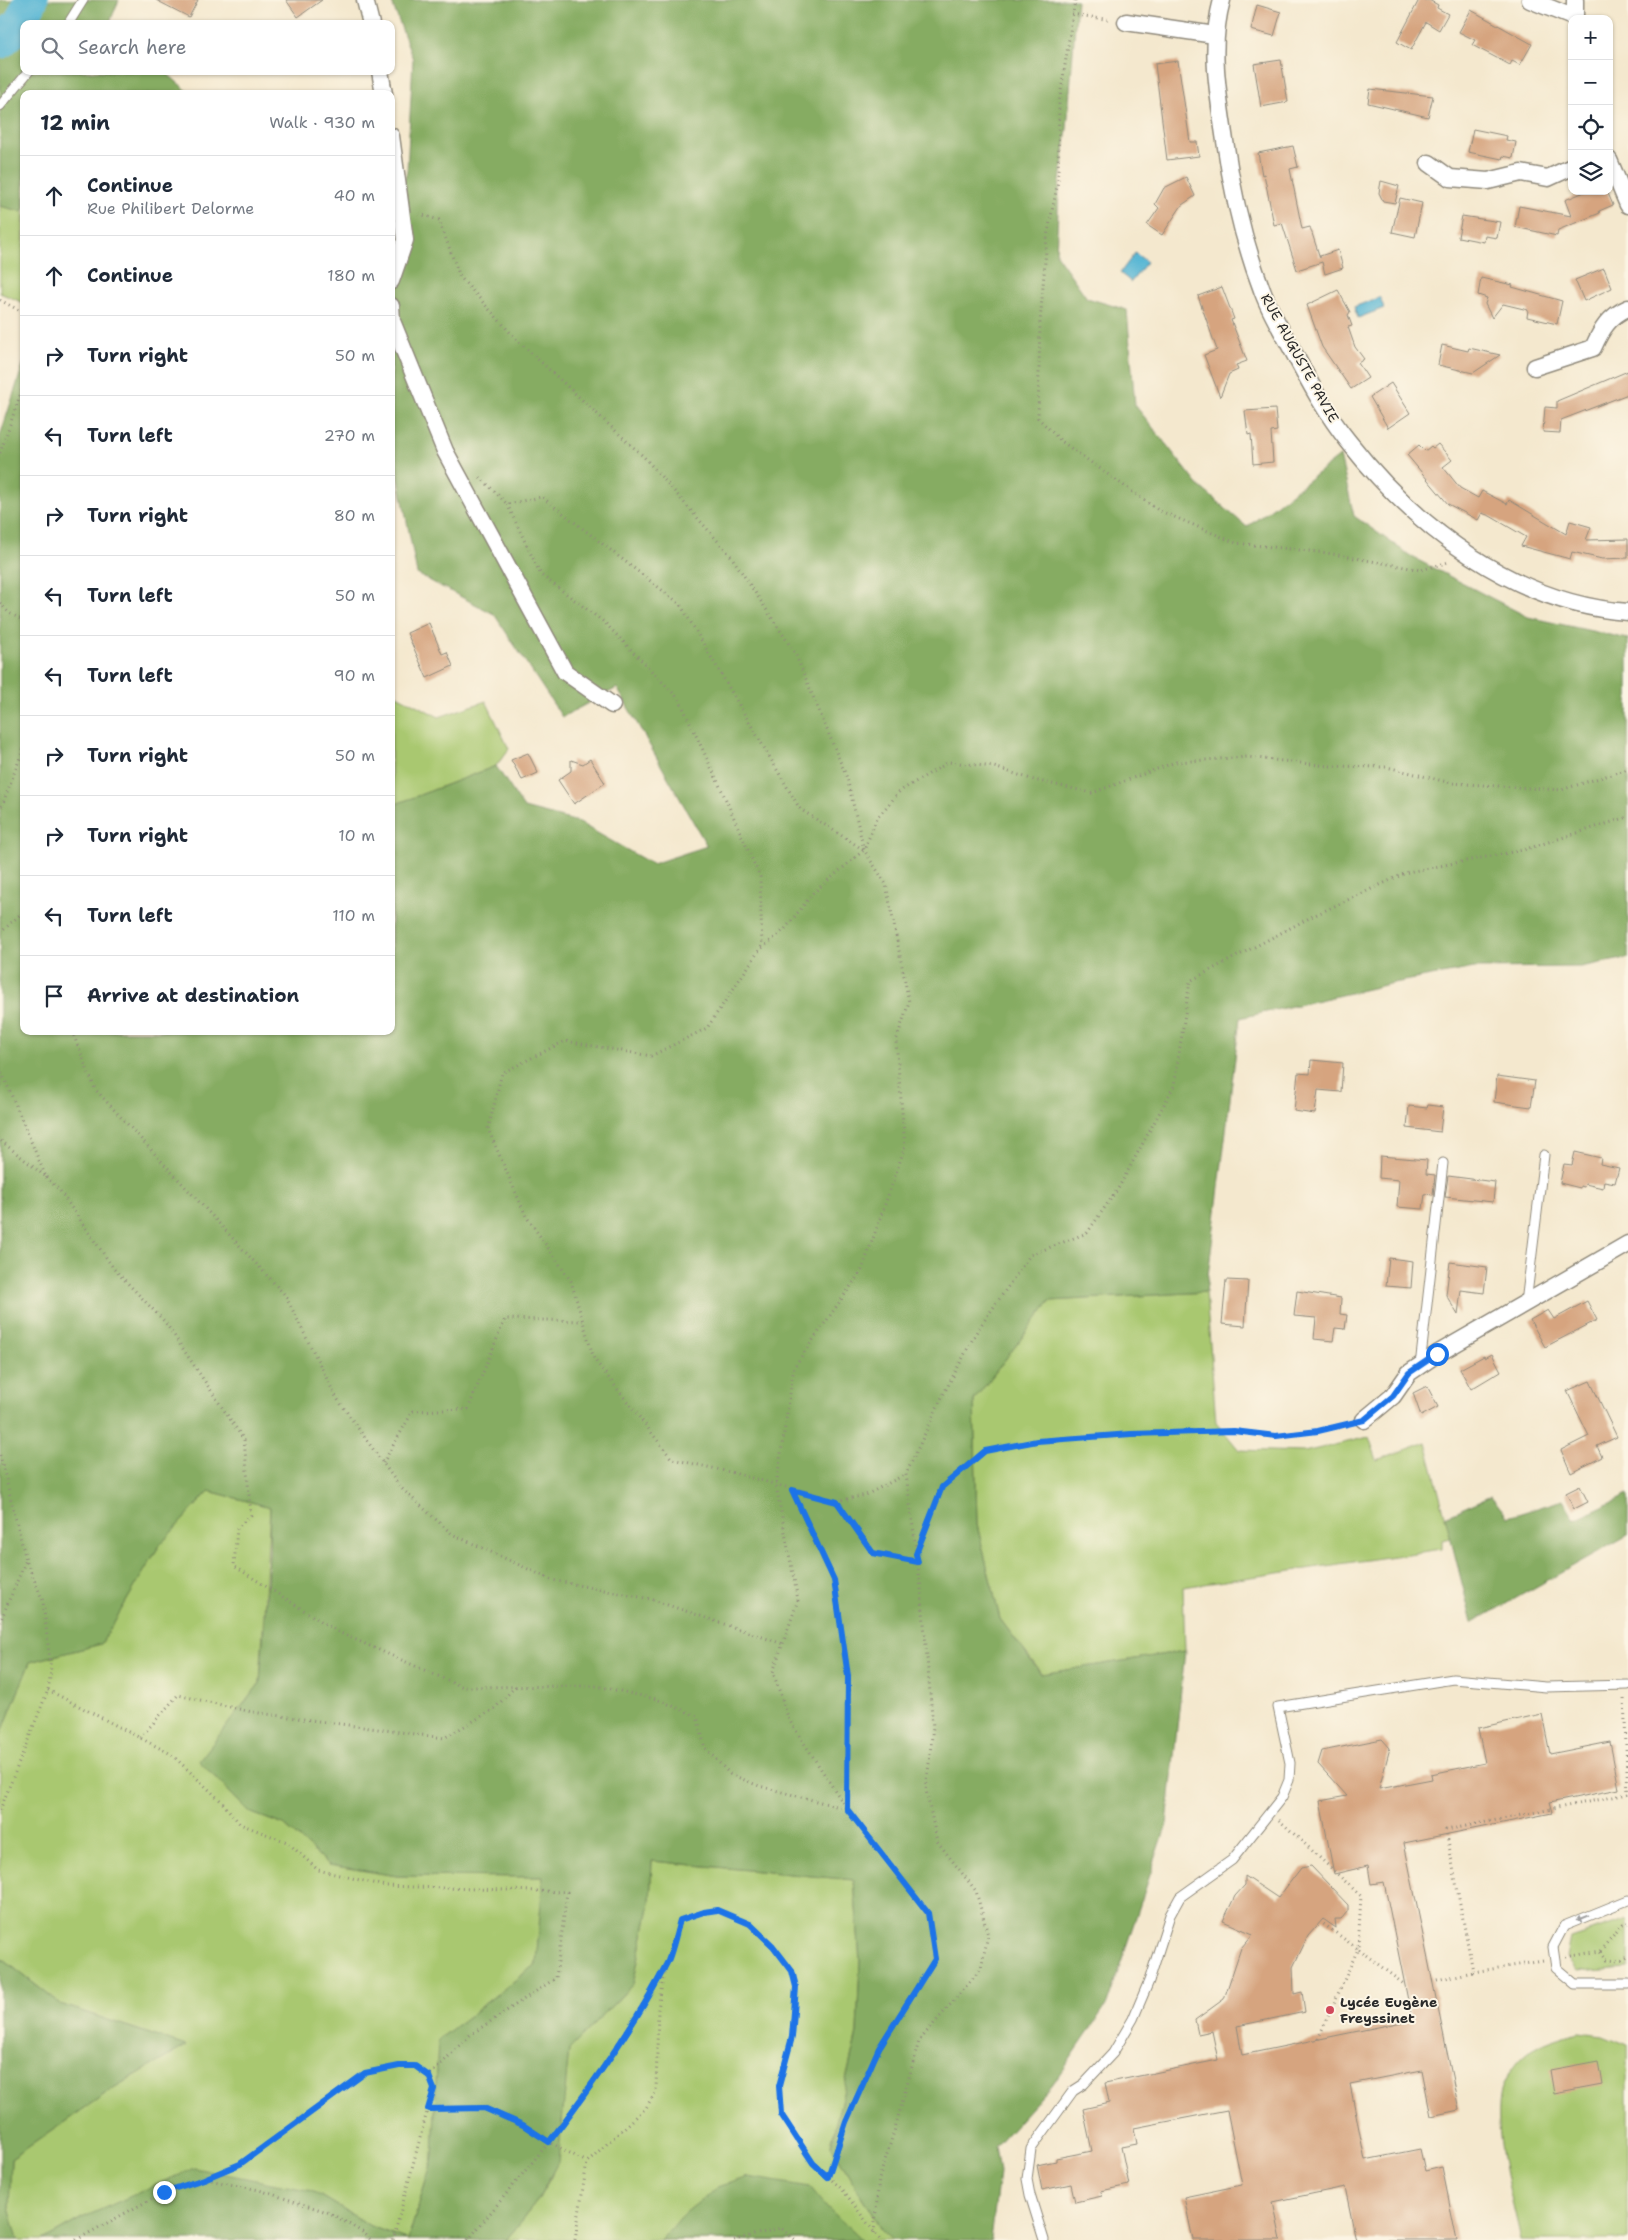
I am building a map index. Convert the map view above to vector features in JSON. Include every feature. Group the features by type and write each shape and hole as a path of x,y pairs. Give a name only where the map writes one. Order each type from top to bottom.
{"street":[{"path":"365,0 370,20"},
{"name":"RUE AUGUSTE PAVIE","path":"1222,0 1215,35 1216,81 1229,167 1244,233 1266,300 1321,402 1348,441 1378,477 1438,533 1495,571 1560,599 1593,607 1628,612"},
{"path":"1530,0 1568,15"},
{"path":"1575,0 1575,15"},
{"path":"1126,22 1215,35"},
{"path":"381,75 383,90"},
{"path":"1429,163 1450,178 1488,181 1521,173 1548,178 1568,170"},
{"path":"1617,166 1628,205"},
{"path":"395,171 402,209 405,240 395,269"},
{"path":"1535,367 1592,348 1602,327 1618,312 1628,308"},
{"path":"395,328 446,451 565,672 612,705"},
{"path":"1364,1420 1393,1396 1409,1373 1628,1244"}],"lane":[{"path":"70,20 83,0"},
{"path":"0,106 26,75"},
{"path":"1526,1303 1544,1155"},
{"path":"1420,1366 1443,1163"},
{"path":"1044,2240 1027,2179 1031,2149 1073,2091 1084,2084 1113,2053 1133,2019 1143,1997 1170,1915 1180,1897 1232,1860 1282,1797 1289,1780 1290,1763 1278,1707 1453,1680 1546,1687 1626,1685"},
{"path":"1628,1900 1564,1926 1552,1947 1556,1968 1575,1984 1628,1984"}],"path":[{"path":"1075,0 1059,104 1058,181 1047,237 1040,322 1038,418 1061,441 1158,510 1236,543 1326,552 1421,570 1472,555"},
{"path":"1072,14 1126,22"},
{"path":"402,209 439,220 460,277 517,340 644,457 730,556 795,653 847,778 864,850 886,884 909,1002 896,1041 905,1147 862,1270 794,1368 776,1486 798,1600 773,1672 789,1720 847,1809 928,1913 935,1959 879,2048 846,2122 828,2177"},
{"path":"0,300 20,311"},
{"path":"0,453 20,396"},
{"path":"480,476 507,504 541,575 604,622 679,699 760,877 762,946 707,1028 651,1056 565,1041 502,1073 488,1129 526,1216 571,1282 594,1359 672,1459 730,1472 837,1502 866,1496 906,1474"},
{"path":"507,504 542,497 680,604 800,809 864,850"},
{"path":"0,603 9,613 20,619"},
{"path":"759,950 785,929 813,893 864,850 877,818 900,791 949,762 994,767 1034,780 1092,793 1176,762 1246,757 1328,766 1387,767 1451,783 1560,790 1628,769"},
{"path":"0,811 20,758"},
{"path":"874,2233 879,2179 919,2041 981,1969 988,1936 976,1891 937,1841 926,1790 933,1727 918,1562 906,1474 943,1395 977,1331 1030,1255 1087,1233 1120,1187 1174,1086 1190,981 1313,916 1408,872 1523,850 1628,817"},
{"path":"0,933 20,915"},
{"path":"74,1035 94,1089 285,1295 336,1397 400,1487 452,1534 552,1580 650,1599 783,1644"},
{"path":"0,1068 46,1177"},
{"path":"0,1140 46,1177 60,1191 114,1269 165,1322 244,1440 251,1515 237,1528 234,1566 338,1632 464,1687 597,1686 656,1699 696,1716 704,1748 730,1774 759,1786 847,1809"},
{"path":"383,1464 413,1411 468,1409 505,1319 583,1321"},
{"path":"916,1554 942,1487 985,1451 1037,1441 1131,1434 1234,1431 1276,1436 1318,1431 1364,1420"},
{"path":"0,1455 26,1560 43,1601 51,1671 48,1690 0,1810"},
{"path":"792,1490 834,1580 848,1676 847,1809"},
{"path":"837,1502 873,1553 918,1562"},
{"path":"0,1622 26,1560"},
{"path":"1473,1972 1446,1830 1628,1794 1626,1685"},
{"path":"140,1738 178,1695 252,1712 444,1738 494,1709 516,1686"},
{"path":"48,1690 171,1754 221,1801 240,1824 287,1842 318,1870 385,1886 568,1892 556,1978 470,2035 429,2076"},
{"path":"1270,1812 1362,1896 1358,1949 1318,2039"},
{"path":"576,2240 587,2162 646,2108 656,2091 658,2009 668,1960 680,1920 717,1910 750,1924 773,1946 792,1971 796,1987 792,2037 779,2086 781,2114 813,2163 843,2190 880,2240"},
{"path":"1320,1922 1405,1985"},
{"path":"1432,1981 1473,1972 1600,1951 1623,1924 1628,1923"},
{"path":"1600,1951 1607,1958 1621,1960 1628,1956"},
{"path":"468,2240 549,2142 585,2094 637,2016 668,1960"},
{"path":"76,2240 164,2192 204,2179 240,2164 365,2073 399,2066 415,2066 429,2076 434,2089 393,2240"},
{"path":"428,2109 484,2108 523,2125 549,2142 587,2162"},
{"path":"204,2179 259,2190 330,2214 364,2233 371,2240"},
{"path":"734,2240 781,2228 796,2240"}],"green space":[{"path":"0,0 119,0 111,20 20,20 20,75 169,75 186,90 20,90 20,211 0,206"},
{"path":"391,0 1077,0 1067,129 1059,189 1056,254 1087,298 1127,310 1135,405 1199,486 1247,527 1340,456 1354,516 1412,557 1528,617 1628,639 1628,958 1580,967 1474,968 1394,983 1240,1018 1206,1292 1050,1301 974,1400 977,1525 1000,1619 1041,1674 1185,1651 1167,1824 1107,2004 1052,2085 995,2147 999,2173 991,2240 893,2240 881,2229 831,2145 857,2033 860,1961 854,1880 652,1861 650,1902 633,1984 569,2050 558,2162 538,2200 506,2240 408,2240 433,2158 438,2040 536,1964 543,1877 397,1876 329,1865 284,1825 249,1812 199,1761 260,1683 269,1555 270,1507 209,1491 159,1546 101,1644 30,1662 0,1737 0,436 20,374 20,1035 395,1035 395,804 496,766 524,808 578,822 652,864 707,846 617,688 562,717 494,614 417,574 395,459 395,210 407,171 413,59"},
{"path":"0,206 20,211 20,301 0,293"},
{"path":"395,694 439,717 486,701 509,749 496,766 395,804"},
{"path":"1206,1292 1216,1422 1239,1450 1304,1452 1369,1437 1377,1460 1426,1442 1451,1538 1442,1540 1442,1549 1183,1587 1185,1651 1042,1674 1000,1619 977,1525 974,1400 1050,1301"},
{"path":"209,1491 270,1507 260,1683 200,1761 249,1812 284,1825 330,1865 397,1876 544,1877 536,1964 438,2040 433,2158 408,2240 370,2226 312,2191 82,2218 43,2240 18,2240 9,2208 11,2159 115,2087 185,2046 60,2004 0,1957 0,1737 30,1662 101,1644 159,1546"},
{"path":"1628,1495 1628,1535 1472,1623 1445,1516 1491,1496 1508,1517 1563,1500 1575,1520"},
{"path":"652,1861 854,1880 860,1961 857,2033 831,2145 881,2229 893,2240 506,2240 538,2200 552,2175 562,2129 563,2097 569,2050 633,1984 650,1902"},
{"path":"1628,1919 1628,1968 1577,1972 1566,1957 1570,1938"},
{"path":"0,1957 60,2004 186,2046 115,2087 11,2159 9,2208 18,2240 0,2240"},
{"path":"1578,2032 1603,2035 1628,2045 1628,2240 1521,2240 1499,2131 1501,2091 1510,2072 1528,2052 1546,2043"},
{"path":"194,2168 312,2191 370,2226 408,2240 43,2240 82,2218"},
{"path":"748,2177 810,2187 827,2207 862,2240 661,2240 680,2217 718,2187"}],"water":[{"path":"1135,253 1147,262 1131,282 1120,273"},
{"path":"1380,297 1384,308 1358,318 1354,307"}],"building":[{"path":"156,0 198,0 189,17"},
{"path":"286,0 322,0 298,17"},
{"path":"1419,0 1429,0 1438,5 1437,8 1448,14 1439,30 1426,22 1411,50 1397,42"},
{"path":"1257,5 1281,12 1274,36 1251,30"},
{"path":"1471,10 1532,44 1520,65 1512,61 1510,65 1472,45 1475,40 1459,32"},
{"path":"1281,60 1288,102 1261,107 1254,64"},
{"path":"1178,61 1190,142 1197,142 1199,156 1167,160 1155,64"},
{"path":"1370,89 1433,96 1428,117 1368,103"},
{"path":"1473,129 1507,136 1506,140 1516,142 1513,158 1503,156 1502,159 1468,152"},
{"path":"1293,146 1298,167 1290,169 1302,229 1310,227 1320,258 1320,256 1338,250 1343,268 1325,274 1322,262 1297,270 1282,223 1274,225 1258,153"},
{"path":"1186,177 1195,196 1182,205 1162,235 1147,225 1159,208 1155,204 1164,188"},
{"path":"1381,181 1399,186 1395,203 1383,201 1379,193"},
{"path":"1577,195 1609,195 1613,205 1599,211 1600,213 1558,230 1557,236 1515,227 1519,206 1571,216 1565,200"},
{"path":"1400,198 1422,203 1415,237 1392,232"},
{"path":"1462,216 1500,222 1497,238 1485,236 1484,242 1458,237"},
{"path":"1604,268 1612,288 1584,301 1575,280"},
{"path":"1481,278 1513,285 1512,287 1562,301 1557,324 1527,317 1528,310 1503,304 1492,318 1485,304 1487,298 1478,295"},
{"path":"1222,287 1234,319 1231,320 1247,361 1236,365 1238,370 1229,374 1220,397 1204,355 1217,350 1198,296"},
{"path":"1338,290 1350,312 1348,315 1352,326 1348,327 1355,347 1364,359 1358,363 1368,378 1351,389 1322,347 1307,305"},
{"path":"1442,345 1468,351 1469,348 1500,355 1473,373 1438,365"},
{"path":"1628,371 1628,394 1561,420 1560,433 1543,432 1545,407 1557,408 1557,401"},
{"path":"1391,383 1410,413 1388,428 1370,397"},
{"path":"1275,409 1277,431 1271,432 1273,462 1253,464 1251,434 1248,435 1245,411"},
{"path":"1438,444 1452,460 1443,467 1460,488 1478,498 1482,491 1507,504 1509,500 1566,534 1570,521 1591,527 1586,540 1628,539 1628,558 1602,559 1572,552 1570,559 1521,546 1526,537 1490,516 1482,513 1478,520 1448,504 1407,455 1419,445 1425,451 1431,446 1433,448"},
{"path":"429,623 442,654 447,652 453,666 427,678 407,633"},
{"path":"528,753 538,773 522,780 511,760"},
{"path":"590,759 605,783 574,804 558,780 571,771 571,760 583,764"},
{"path":"1311,1060 1343,1063 1341,1092 1318,1090 1315,1114 1294,1111 1298,1073 1310,1074"},
{"path":"1497,1076 1535,1081 1531,1107 1494,1102"},
{"path":"1428,1105 1443,1107 1440,1132 1407,1128 1409,1106 1427,1108"},
{"path":"1575,1152 1601,1158 1600,1164 1619,1168 1615,1183 1604,1181 1603,1188 1585,1184 1584,1187 1580,1186 1580,1188 1560,1183 1564,1164 1572,1165"},
{"path":"1380,1156 1427,1160 1426,1174 1435,1175 1433,1195 1425,1194 1423,1209 1397,1207 1399,1180 1379,1178"},
{"path":"1448,1176 1495,1182 1493,1202 1445,1197"},
{"path":"1389,1258 1413,1261 1411,1288 1386,1286"},
{"path":"1450,1262 1487,1267 1484,1293 1461,1290 1458,1315 1446,1295"},
{"path":"1226,1280 1248,1281 1245,1326 1222,1324"},
{"path":"1297,1291 1341,1298 1340,1314 1347,1315 1345,1329 1335,1328 1333,1341 1314,1339 1316,1318 1294,1316"},
{"path":"1587,1301 1597,1320 1545,1347 1530,1320 1548,1310 1554,1319"},
{"path":"1492,1354 1501,1371 1471,1389 1460,1369 1484,1356 1485,1358"},
{"path":"1590,1381 1617,1437 1597,1446 1602,1457 1571,1473 1561,1450 1589,1436 1567,1391"},
{"path":"1427,1386 1438,1407 1421,1416 1413,1393"},
{"path":"1580,1486 1588,1502 1574,1509 1566,1493"},
{"path":"1542,1714 1550,1754 1610,1742 1619,1789 1549,1803 1552,1813 1404,1843 1459,2110 1431,2116 1422,2070 1350,2084 1365,2160 1420,2149 1425,2171 1442,2167 1457,2240 1356,2240 1345,2187 1273,2202 1281,2240 1193,2240 1184,2197 1242,2185 1227,2110 1134,2128 1137,2144 1121,2147 1129,2185 1101,2191 1102,2196 1075,2202 1071,2184 1042,2190 1037,2165 1056,2161 1056,2158 1092,2151 1083,2109 1109,2103 1105,2083 1218,2060 1212,2031 1198,2034 1195,2020 1224,1999 1241,1948 1253,1934 1223,1921 1235,1896 1245,1885 1245,1876 1278,1898 1301,1868 1311,1866 1348,1905 1348,1911 1341,1919 1335,1919 1336,1928 1323,1919 1308,1936 1293,1967 1294,1994 1302,1992 1305,2012 1237,2026 1242,2055 1412,2020 1384,1882 1371,1884 1368,1866 1334,1874 1320,1801 1347,1796 1318,1764 1322,1751 1382,1739 1390,1748 1379,1789 1432,1779 1431,1774 1485,1763 1478,1728"},
{"path":"1598,2061 1602,2085 1554,2094 1550,2070"}],"waterway":[{"path":"22,20 31,0"},
{"path":"0,42 20,24"}],"place":[{"name":"Lycée Eugène Freyssinet","path":"1330,2010"}],"route":[{"path":"164,2192 204,2179 240,2164 365,2073 399,2066 415,2066 429,2076 434,2089 428,2109 484,2108 523,2125 549,2142 585,2094 637,2016 668,1960 680,1920 717,1910 750,1924 773,1946 792,1971 796,1987 792,2037 779,2086 781,2114 813,2163 828,2177 846,2122 879,2048 935,1959 928,1913 847,1809 848,1676 834,1580 792,1490 837,1502 873,1553 918,1562 916,1554 934,1503 942,1487 985,1451 1037,1441 1131,1434 1234,1431 1276,1436 1318,1431 1364,1420 1393,1396 1409,1373 1437,1354"}]}
